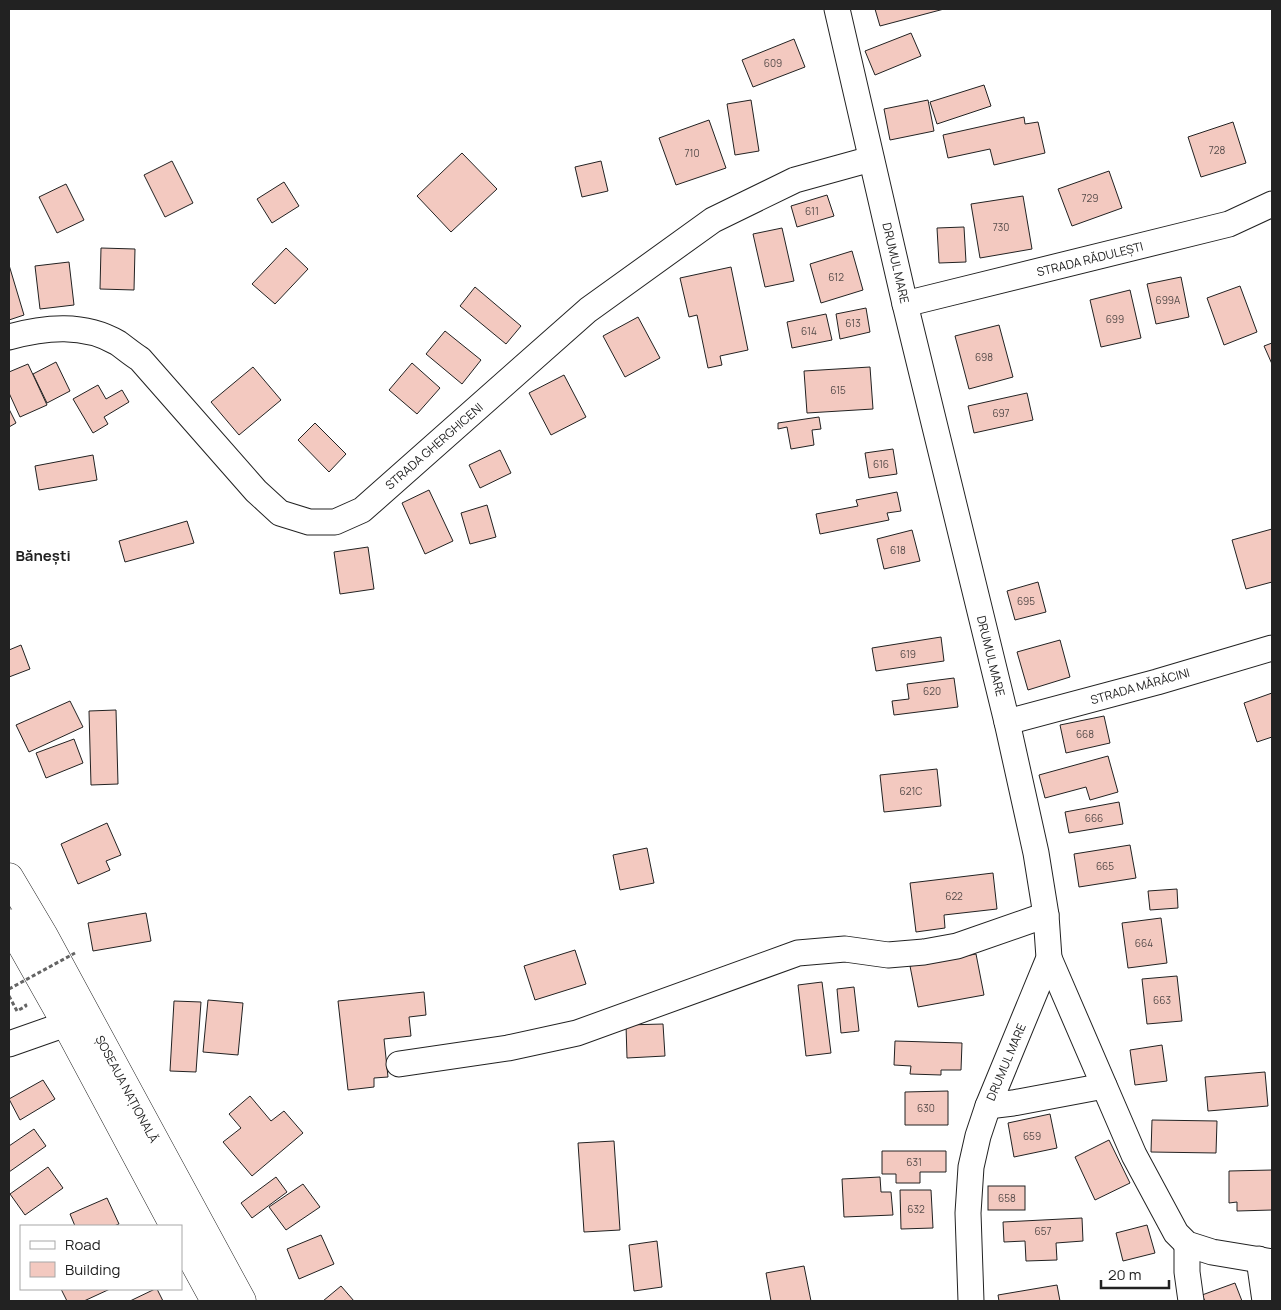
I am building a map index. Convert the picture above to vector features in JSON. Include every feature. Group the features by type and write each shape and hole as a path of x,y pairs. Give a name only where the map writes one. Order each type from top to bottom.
{"highway":[{"name":"ȘOSEAUA NAȚIONALĂ","path":"9,877 49,944 242,1301"},
{"name":"ȘOSEAUA NAȚIONALĂ","path":"9,923 66,1024 173,1225"},
{"path":"182,1241 215,1301"}],"street":[{"name":"DRUMUL MARE","path":"837,9 1007,722 1036,853 1046,915 1049,958 988,1106 978,1136 971,1167 968,1213 971,1301"},
{"name":"STRADA GHERGHICENI","path":"9,337 52,328 74,328 96,333 118,343 140,359 256,491 280,513 309,522 335,522 362,510 588,310 713,220 795,180 872,159"},
{"name":"STRADA RĂDULEȘTI","path":"906,304 1229,224 1272,204"},
{"name":"STRADA MĂRĂCINI","path":"1007,722 1157,682 1272,648"},
{"path":"399,1064 508,1048 577,1033 798,953 846,949 888,955 924,952 957,946 1046,915"},
{"path":"1049,958 1134,1155 1176,1233 1187,1244 1212,1252 1265,1260 1265,1301"},
{"path":"9,1044 66,1024"},
{"path":"988,1106 1040,1099 1104,1086"},
{"path":"1187,1244 1187,1272 1191,1301"}],"path":[{"path":"9,989 75,953"},
{"path":"10,979 18,992"},
{"path":"9,996 17,1011 26,1006 22,999"}],"building":[{"path":"875,9 944,9 880,26"},
{"path":"911,33 921,56 875,75 865,51"},
{"path":"794,39 805,67 753,87 742,60"},
{"path":"984,85 991,106 937,124 930,102"},
{"path":"751,100 759,151 735,155 727,104"},
{"path":"928,100 934,131 890,140 884,109"},
{"path":"1024,117 1025,124 1038,122 1045,153 994,165 990,149 948,158 943,135"},
{"path":"709,120 726,168 676,185 659,138"},
{"path":"1233,122 1246,163 1201,177 1188,137"},
{"path":"462,153 497,189 451,232 417,196"},
{"path":"172,161 193,203 165,217 144,175"},
{"path":"601,161 608,191 582,197 575,167"},
{"path":"1109,171 1122,208 1072,226 1058,189"},
{"path":"284,182 299,206 272,223 257,199"},
{"path":"66,184 84,220 57,233 39,197"},
{"path":"827,195 834,216 797,227 791,206"},
{"path":"1023,196 1032,249 980,258 971,204"},
{"path":"964,227 966,262 939,263 937,228"},
{"path":"782,228 794,281 765,287 753,234"},
{"path":"101,248 135,249 134,290 100,289"},
{"path":"286,248 308,269 275,304 252,284"},
{"path":"852,251 863,290 821,303 810,264"},
{"path":"69,262 74,305 40,309 35,266"},
{"path":"9,265 24,315 9,320"},
{"path":"731,267 748,350 720,356 722,365 708,368 697,315 689,317 680,278"},
{"path":"1181,277 1189,317 1156,324 1147,284"},
{"path":"1240,286 1257,332 1224,345 1207,298"},
{"path":"475,287 521,326 506,344 460,306"},
{"path":"1130,290 1141,338 1101,347 1090,300"},
{"path":"866,308 870,332 840,339 836,314"},
{"path":"826,314 832,340 792,348 787,322"},
{"path":"638,317 660,358 625,377 603,336"},
{"path":"999,325 1013,377 969,389 955,336"},
{"path":"445,331 481,360 462,384 426,354"},
{"path":"1272,343 1272,364 1264,346"},
{"path":"56,362 70,391 47,403 33,374"},
{"path":"412,363 440,388 417,414 389,390"},
{"path":"28,364 47,405 20,417 9,393 9,372"},
{"path":"253,367 281,400 239,435 211,402"},
{"path":"870,367 873,409 807,413 804,371"},
{"path":"564,375 586,417 551,435 529,393"},
{"path":"98,385 106,399 122,390 129,402 104,417 108,424 93,433 73,399"},
{"path":"1027,393 1033,420 974,433 968,406"},
{"path":"9,409 16,423 9,427"},
{"path":"819,417 821,429 812,430 814,445 791,449 787,427 778,429 778,423"},
{"path":"315,423 346,454 329,472 298,440"},
{"path":"893,449 897,474 869,478 865,453"},
{"path":"500,450 511,473 480,488 469,465"},
{"path":"93,455 97,480 39,490 35,466"},
{"path":"429,490 453,541 425,554 402,503"},
{"path":"897,492 901,511 887,513 889,520 820,534 816,514 858,506 856,500"},
{"path":"487,505 496,537 470,544 461,513"},
{"path":"187,521 194,543 125,562 119,541"},
{"path":"1272,529 1272,582 1246,589 1232,540"},
{"path":"912,530 920,561 884,569 877,539"},
{"path":"368,547 374,589 340,594 334,552"},
{"path":"1038,582 1046,612 1015,620 1007,591"},
{"path":"941,637 944,661 876,671 872,648"},
{"path":"1060,640 1070,677 1028,690 1017,652"},
{"path":"21,645 30,669 9,677 9,650"},
{"path":"954,678 958,707 894,715 892,701 909,699 907,684"},
{"path":"1272,693 1272,737 1257,742 1244,703"},
{"path":"70,701 83,727 29,752 16,725"},
{"path":"116,710 118,784 91,785 89,711"},
{"path":"1104,716 1110,743 1066,753 1060,725"},
{"path":"74,739 83,763 46,778 36,753"},
{"path":"1108,756 1118,792 1090,800 1086,787 1045,798 1039,775"},
{"path":"937,769 941,806 884,812 880,775"},
{"path":"1119,802 1123,824 1069,833 1065,812"},
{"path":"107,823 121,855 106,861 110,870 78,884 61,844"},
{"path":"1130,845 1136,878 1079,887 1074,854"},
{"path":"647,848 654,883 620,890 613,855"},
{"path":"993,873 997,909 944,915 945,928 916,932 910,883"},
{"path":"1177,889 1178,908 1150,910 1148,891"},
{"path":"146,913 151,941 93,951 88,923"},
{"path":"1161,918 1167,963 1128,968 1122,923"},
{"path":"575,950 586,984 535,1000 524,966"},
{"path":"976,954 984,995 918,1007 910,966"},
{"path":"1177,976 1182,1021 1147,1024 1142,979"},
{"path":"822,982 831,1053 806,1056 798,985"},
{"path":"854,987 859,1031 841,1033 837,989"},
{"path":"424,992 426,1015 409,1017 411,1036 384,1039 388,1077 374,1078 374,1087 348,1090 338,1001"},
{"path":"208,1000 243,1003 238,1055 203,1052"},
{"path":"174,1001 201,1002 196,1072 170,1071"},
{"path":"663,1024 665,1056 627,1058 626,1025"},
{"path":"895,1041 962,1043 961,1070 941,1070 941,1075 910,1074 911,1066 894,1065"},
{"path":"1162,1045 1167,1081 1135,1085 1130,1050"},
{"path":"1265,1072 1268,1106 1208,1111 1205,1077"},
{"path":"43,1080 55,1099 20,1120 9,1099"},
{"path":"948,1091 948,1125 905,1125 905,1092"},
{"path":"250,1096 271,1121 284,1111 303,1133 252,1176 223,1142 241,1128 229,1114"},
{"path":"1050,1114 1057,1148 1014,1157 1008,1123"},
{"path":"1152,1120 1217,1121 1216,1153 1151,1152"},
{"path":"34,1129 46,1146 9,1172 9,1146"},
{"path":"1109,1140 1130,1183 1095,1200 1075,1157"},
{"path":"614,1141 620,1230 584,1232 578,1143"},
{"path":"882,1151 946,1151 946,1172 920,1172 920,1183 896,1183 896,1174 882,1174"},
{"path":"48,1167 63,1188 25,1215 10,1194"},
{"path":"1272,1170 1272,1210 1237,1211 1237,1202 1229,1203 1229,1171"},
{"path":"276,1177 287,1192 252,1218 241,1203"},
{"path":"880,1177 881,1192 891,1192 893,1215 844,1217 842,1179"},
{"path":"303,1184 320,1207 286,1230 269,1207"},
{"path":"988,1186 1025,1186 1025,1210 988,1210"},
{"path":"900,1190 931,1190 933,1228 901,1229"},
{"path":"107,1198 119,1224 75,1225 70,1214"},
{"path":"1082,1218 1083,1241 1056,1243 1057,1260 1026,1261 1025,1241 1004,1242 1003,1222"},
{"path":"1147,1225 1155,1253 1123,1261 1116,1233"},
{"path":"321,1235 334,1264 299,1279 287,1249"},
{"path":"657,1241 662,1287 634,1291 629,1245"},
{"path":"804,1266 811,1301 771,1301 766,1273"},
{"path":"1235,1283 1242,1301 1205,1301 1202,1295"},
{"path":"1057,1285 1060,1301 999,1301 998,1295"},
{"path":"341,1286 354,1301 323,1301"},
{"path":"62,1290 108,1290 84,1301 67,1301"},
{"path":"153,1290 158,1290 163,1301 130,1301"}],"district":[{"name":"Bănești","path":"43,555"}]}
